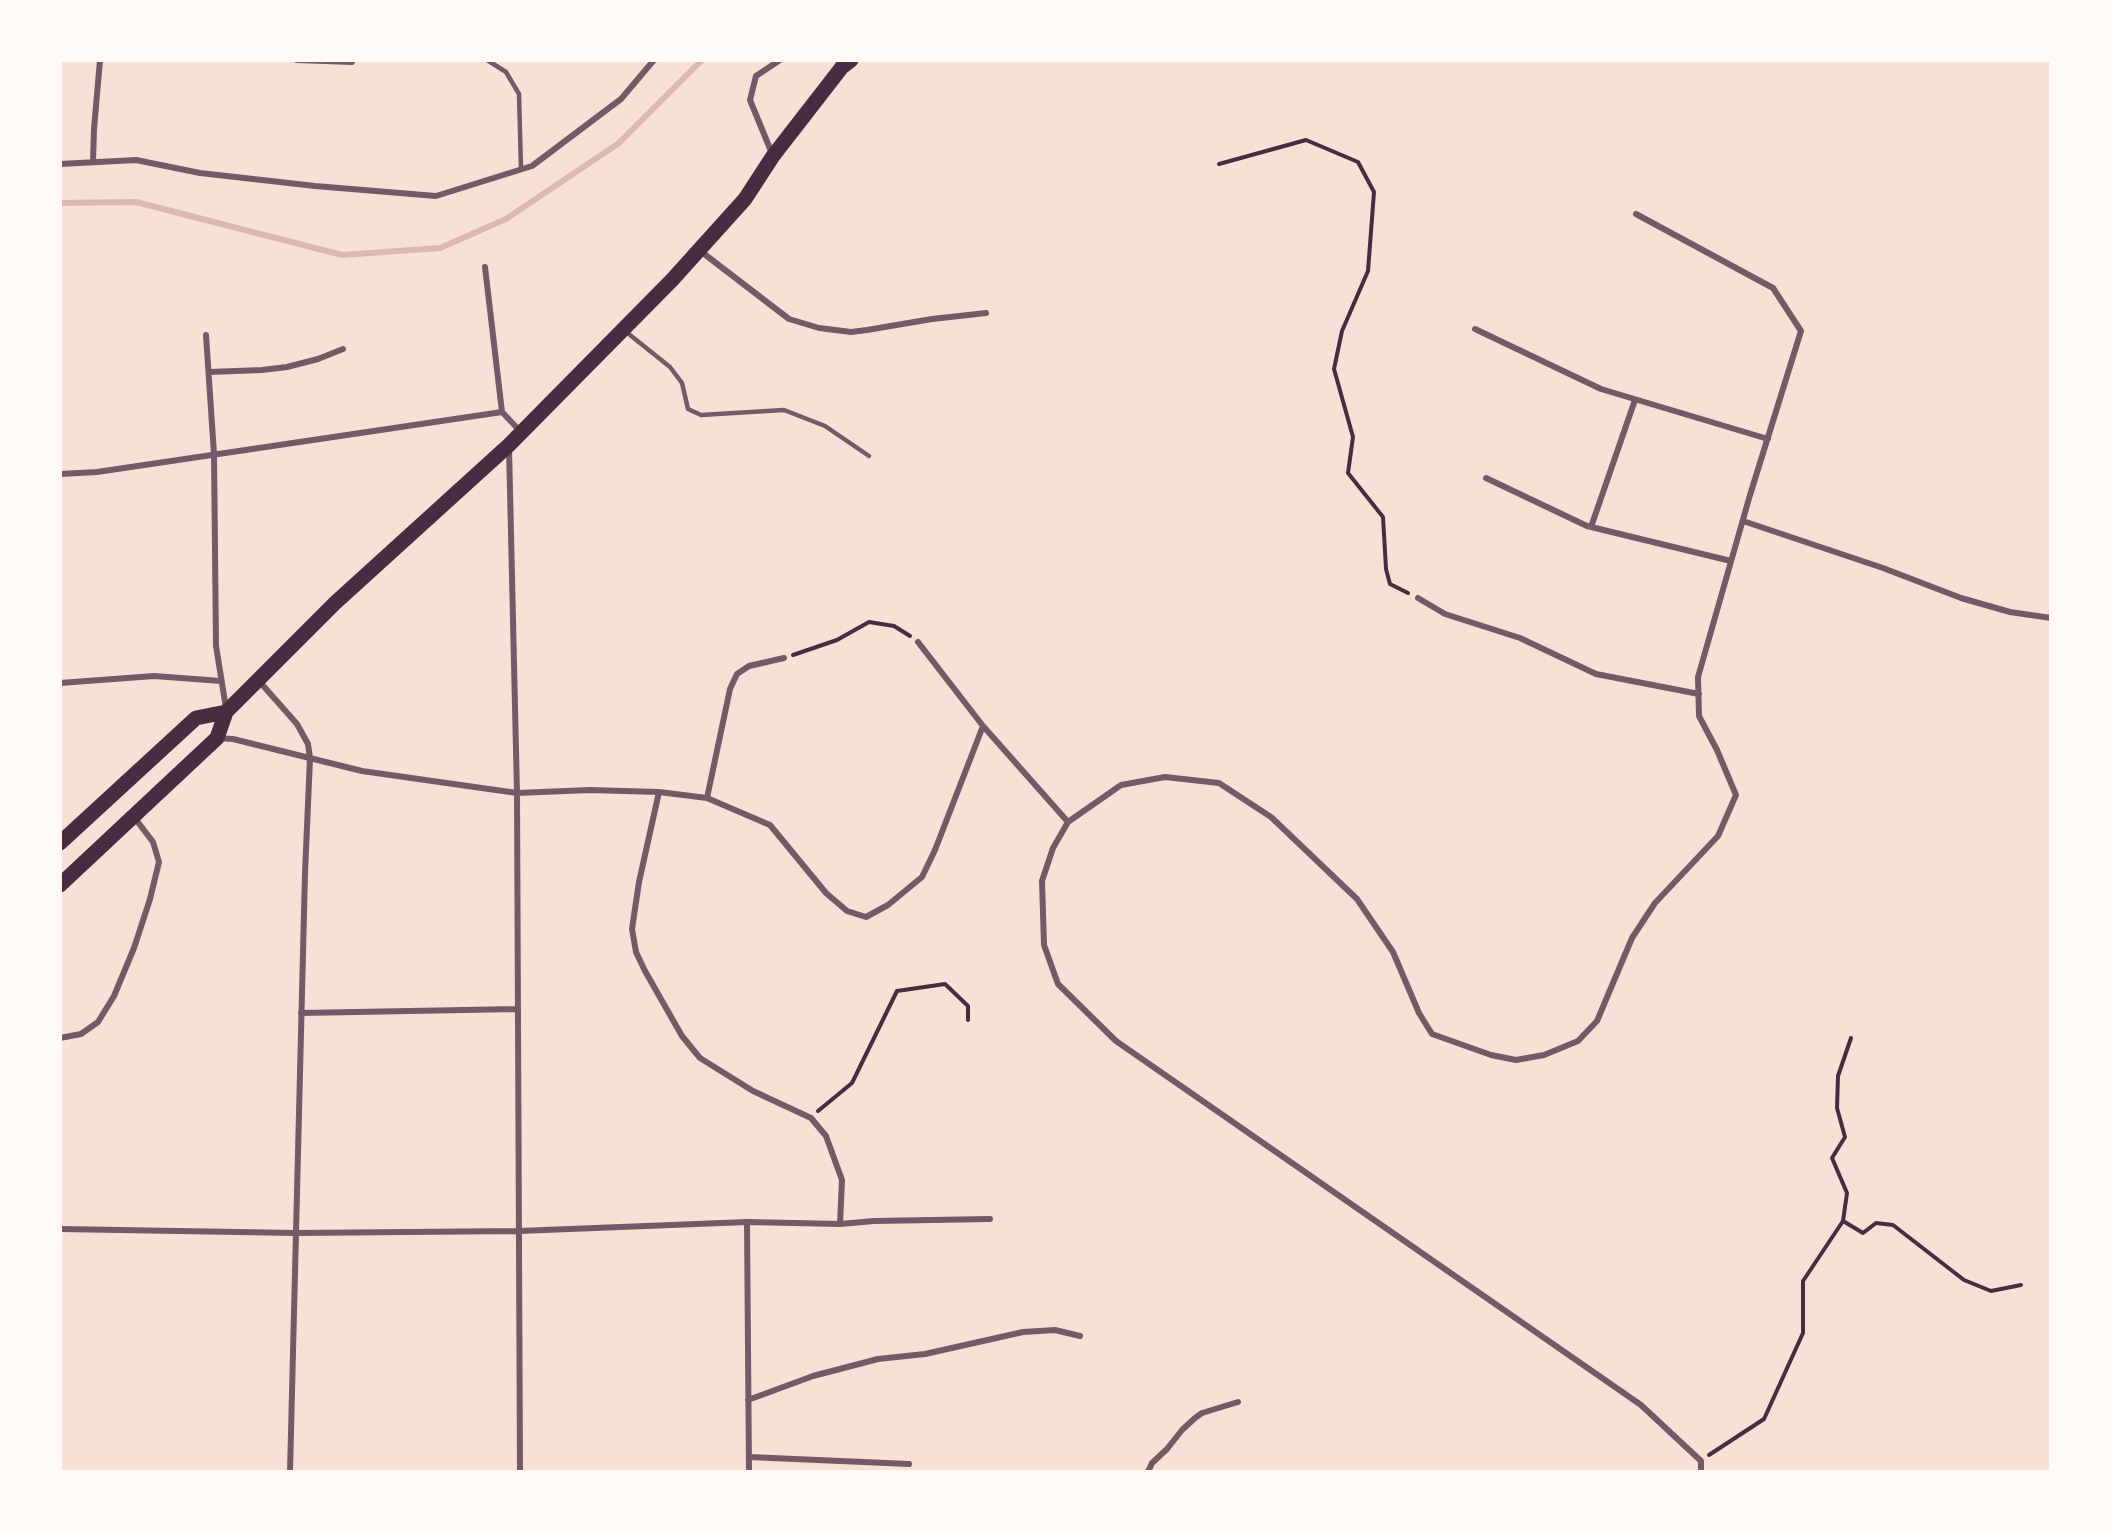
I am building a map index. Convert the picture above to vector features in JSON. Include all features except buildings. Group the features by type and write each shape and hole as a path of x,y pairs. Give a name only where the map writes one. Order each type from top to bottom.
{"highway":[{"path":"60,885 217,738 226,712 335,603 509,445 623,330 745,199 773,156 842,67 851,60"},
{"path":"60,843 196,718 226,712"}],"street":[{"path":"93,162 100,60"},
{"path":"297,60 352,62"},
{"path":"60,164 136,160 200,173 436,196 532,166 621,99 654,60"},
{"path":"773,156 750,100 756,76 780,60"},
{"path":"1635,214 1773,288 1801,331 1750,495 1698,676 1699,716 1717,750 1736,795 1718,836 1655,903 1632,938 1597,1021 1578,1041 1544,1056 1516,1060 1491,1055 1432,1034 1419,1013 1394,952 1357,899 1271,817 1219,783 1165,777 1121,785 1068,822 1053,848 1042,881 1044,945 1058,984 1116,1041 1641,1405 1701,1461 1701,1472"},
{"path":"699,250 789,319 819,328 851,332 986,313"},
{"path":"485,267 502,412 521,432"},
{"path":"1476,329 1601,389 1768,439"},
{"path":"206,335 214,454 216,646 226,712"},
{"path":"209,372 287,367 318,359 343,349"},
{"path":"1591,527 1635,400"},
{"path":"60,474 97,472 502,412"},
{"path":"509,445 517,793 520,1472"},
{"path":"1486,478 1591,527 1731,561"},
{"path":"1743,521 1873,565 1961,598 2010,612 2051,618"},
{"path":"1418,598 1445,614 1520,638 1596,674 1699,694"},
{"path":"918,642 983,726 1068,822"},
{"path":"707,798 730,689 737,674 748,666 784,658"},
{"path":"60,683 154,676 221,681"},
{"path":"259,681 297,724 308,744 310,758 301,1013 290,1472"},
{"path":"217,738 233,739 362,771 517,793 590,790 659,792 707,798 770,825 826,893 847,911 866,917 888,905 922,878 983,726"},
{"path":"659,792 639,882 632,928 636,952 682,1036 700,1058 753,1091 811,1118 826,1136 842,1180 840,1224"},
{"path":"60,1038 81,1034 98,1022 114,996 134,948 159,862 153,842 133,816"},
{"path":"301,1013 518,1009"},
{"path":"60,1229 296,1233 519,1231 747,1222 840,1224 874,1221 990,1219"},
{"path":"747,1222 749,1472"},
{"path":"748,1400 813,1376 878,1359 925,1354 1023,1332 1056,1330 1080,1336"},
{"path":"1148,1472 1152,1463 1195,1418 1202,1413 1238,1402"},
{"path":"749,1457 909,1464"}],"lane":[{"path":"487,60 506,72 519,94 521,170"},
{"path":"623,330 670,368 682,383 688,409 701,416 784,410 825,426 869,456"}],"path":[{"path":"1219,164 1306,140 1358,162 1374,192 1368,272 1342,331 1334,369 1353,437 1347,473 1383,517 1386,569 1390,584 1418,598"},
{"path":"784,658 837,640 868,622 894,626 918,642"},
{"path":"811,1118 852,1083 897,991 945,984 968,1006 968,1020"},
{"path":"1701,1461 1764,1419 1803,1333 1803,1281 1844,1221 1847,1193 1832,1158 1845,1137 1837,1108 1838,1076 1851,1038"},
{"path":"1844,1221 1863,1233 1876,1223 1893,1225 1964,1280 1991,1291 2021,1285"}],"waterway":[{"path":"60,203 136,202 342,255 440,248 506,219 619,143 702,60"}]}
